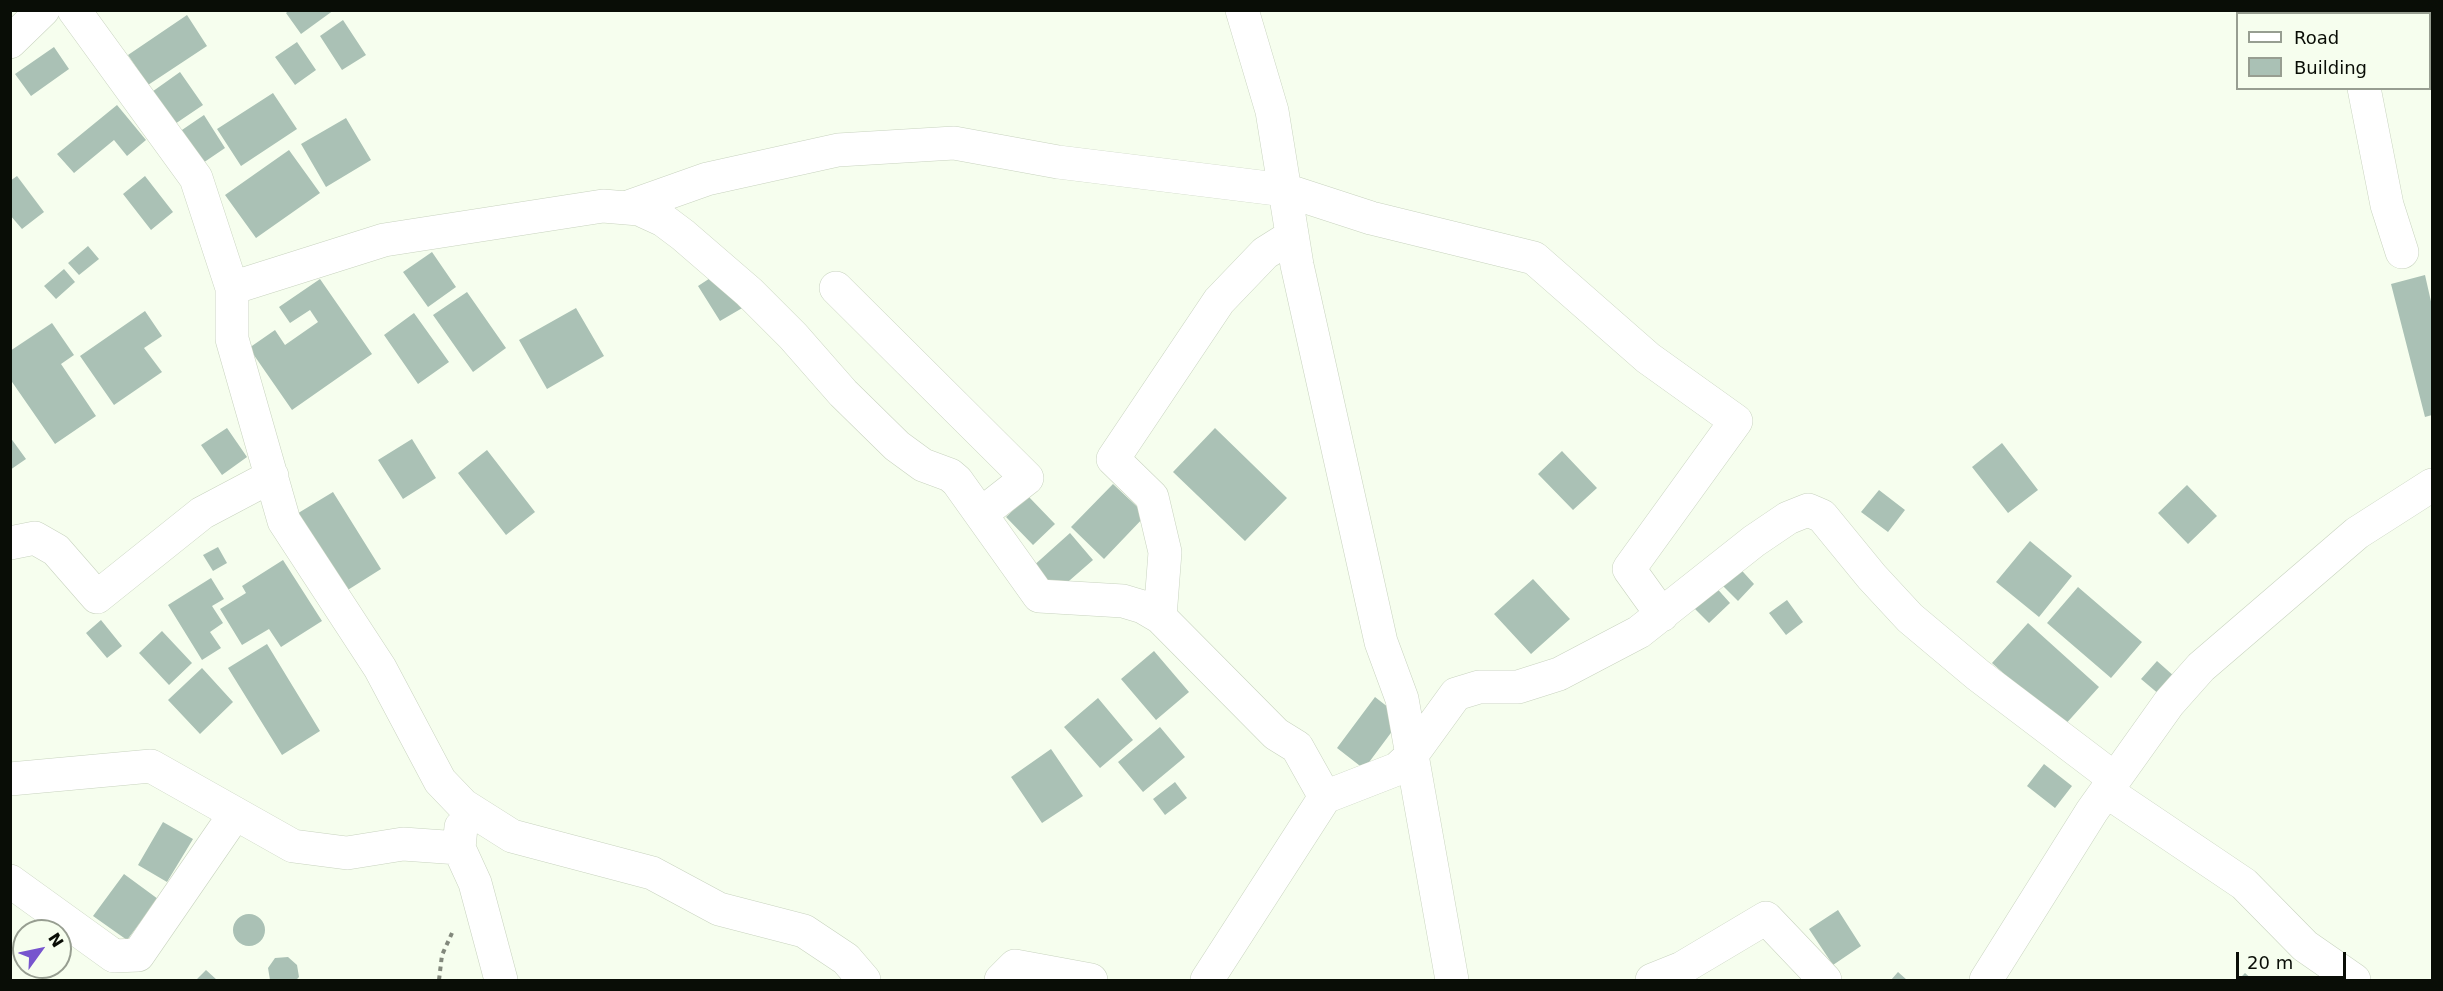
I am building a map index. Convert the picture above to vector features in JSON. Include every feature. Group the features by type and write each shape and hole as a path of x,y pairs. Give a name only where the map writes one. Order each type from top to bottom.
{"street":[{"path":"10,42 43,10"},
{"path":"74,10 196,178 232,288 232,339 284,520 380,668 440,781 463,805 512,836 652,873 719,909 804,931 846,959 864,981"},
{"path":"1242,10 1268,95 1292,236 1381,642 1402,699 1452,981"},
{"path":"2364,90 2387,205 2402,252"},
{"path":"628,207 707,179 838,150 954,144 1058,162 1285,190 1371,218 1534,258 1648,358 1736,421 1629,569 1662,615"},
{"path":"232,288 384,240 603,206 639,209 663,220 710,256 786,329 843,393 897,446 923,465 950,475 957,481 1039,596 1123,601 1143,607 1160,617 1276,734 1297,747 1325,797"},
{"path":"1160,617 1165,552 1152,497 1113,459 1219,301 1265,253 1292,236"},
{"path":"836,288 1027,478 981,514"},
{"path":"10,543 35,538 56,550 97,597 202,513 272,476"},
{"path":"1986,981 2111,785 2169,703 2201,667 2356,533 2433,485"},
{"path":"1207,981 1325,797 1397,769 1411,756 1456,694 1479,687 1518,687 1548,678 1640,632 1788,518 1808,510 1822,516 1872,577 1910,618 2111,785 2244,885 2305,946 2354,981"},
{"path":"10,779 151,766 293,846 347,853 403,844 459,848"},
{"path":"463,805 459,848 475,883 501,981"},
{"path":"10,881 114,956 138,955 235,814"},
{"path":"1652,981 1682,968 1766,918 1825,981"},
{"path":"1001,981 1015,966 1091,981"}],"building":[{"path":"289,10 334,10 301,34 286,13"},
{"path":"187,15 207,46 148,85 128,55"},
{"path":"343,20 366,55 342,70 320,36"},
{"path":"297,42 316,70 295,85 275,57"},
{"path":"54,47 69,69 31,96 15,74"},
{"path":"180,72 203,105 172,126 149,94"},
{"path":"273,93 297,129 241,166 217,129"},
{"path":"117,105 146,140 127,156 114,140 74,173 57,154"},
{"path":"204,115 225,148 200,165 179,132"},
{"path":"346,118 371,160 326,187 301,144"},
{"path":"289,150 320,193 256,238 225,195"},
{"path":"17,176 44,212 22,229 10,215 10,181"},
{"path":"145,176 173,212 151,230 123,194"},
{"path":"88,246 99,259 79,275 68,263"},
{"path":"432,252 456,287 428,307 403,272"},
{"path":"64,269 75,282 56,299 44,286"},
{"path":"721,271 744,307 720,321 698,286"},
{"path":"2425,275 2432,306 2432,415 2425,417 2391,284"},
{"path":"320,279 372,354 292,410 249,348 275,330 285,345 318,322 310,310 290,323 279,307"},
{"path":"467,292 506,348 473,372 433,315"},
{"path":"576,308 604,356 547,389 519,340"},
{"path":"145,311 162,336 144,348 162,372 114,405 80,356"},
{"path":"414,313 449,362 418,384 384,335"},
{"path":"52,323 74,355 61,364 96,416 55,444 10,379 10,351"},
{"path":"227,428 247,457 222,475 201,445"},
{"path":"1215,428 1287,498 1245,541 1173,472"},
{"path":"10,437 26,459 10,470"},
{"path":"412,439 436,478 403,499 378,460"},
{"path":"2002,443 2038,490 2008,513 1972,467"},
{"path":"487,450 535,512 506,535 458,473"},
{"path":"1562,451 1597,488 1573,510 1538,474"},
{"path":"1113,484 1146,515 1104,559 1071,527"},
{"path":"2187,485 2217,516 2188,544 2158,513"},
{"path":"1879,490 1905,510 1888,532 1861,512"},
{"path":"333,492 381,569 343,593 295,515"},
{"path":"1028,496 1055,524 1033,545 1006,517"},
{"path":"1070,533 1093,560 1054,594 1031,568"},
{"path":"2030,541 2072,576 2039,617 1996,582"},
{"path":"218,547 227,563 213,571 203,555"},
{"path":"283,560 322,621 281,647 269,629 242,645 220,609 246,593 242,586"},
{"path":"1735,563 1754,584 1738,601 1717,580"},
{"path":"211,578 224,599 212,606 223,623 210,632 221,648 202,660 168,605"},
{"path":"1533,579 1570,619 1531,654 1494,614"},
{"path":"1713,584 1730,603 1709,623 1691,605"},
{"path":"2078,587 2142,642 2111,678 2047,623"},
{"path":"1787,600 1803,622 1786,635 1769,613"},
{"path":"101,620 122,646 107,658 86,633"},
{"path":"2028,623 2099,687 2063,727 1992,663"},
{"path":"162,631 192,663 169,685 139,653"},
{"path":"267,644 320,731 282,755 228,668"},
{"path":"1154,651 1189,692 1156,720 1121,679"},
{"path":"2157,661 2175,677 2160,695 2141,679"},
{"path":"202,668 233,702 200,734 168,700"},
{"path":"1375,697 1402,718 1364,769 1337,748"},
{"path":"1098,698 1133,740 1100,768 1064,727"},
{"path":"1160,727 1185,757 1143,792 1118,762"},
{"path":"1051,749 1083,796 1042,823 1011,777"},
{"path":"2044,764 2072,786 2055,808 2027,786"},
{"path":"1175,782 1187,798 1165,815 1153,799"},
{"path":"163,822 193,839 167,882 138,865"},
{"path":"124,874 158,899 127,940 93,916"},
{"path":"1838,910 1861,946 1833,965 1809,929"},
{"path":"249,914 260,919 265,930 260,941 249,946 238,941 233,930 238,919"},
{"path":"288,957 297,965 299,977 296,980 270,980 268,968 275,958"},
{"path":"206,970 217,980 196,980"},
{"path":"1898,972 1907,980 1891,980"},
{"path":"2245,973 2253,980 2238,980"}]}
